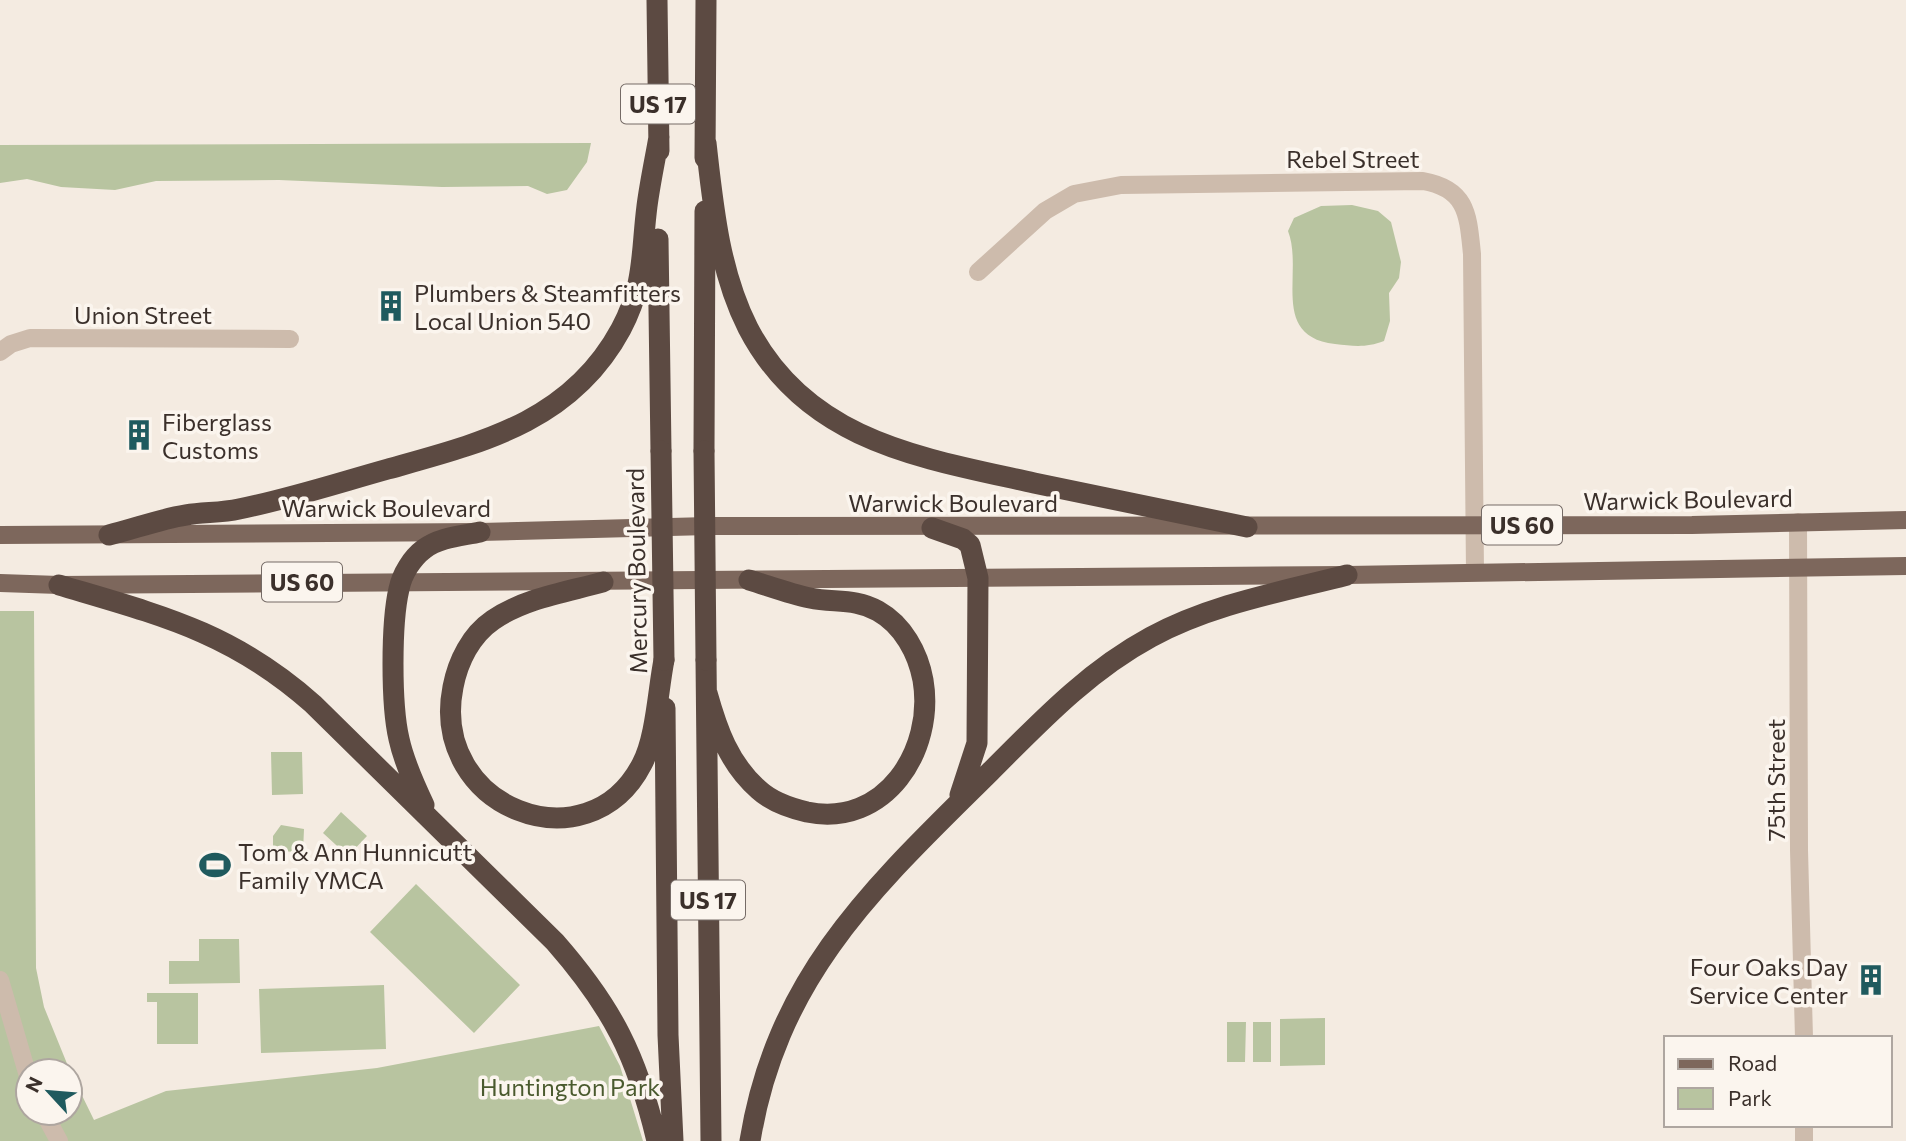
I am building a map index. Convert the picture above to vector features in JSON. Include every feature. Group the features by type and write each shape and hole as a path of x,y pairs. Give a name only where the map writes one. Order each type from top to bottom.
{"highway":[{"name":"US 17","path":"652,208 659,137 657,0"},
{"name":"US 17","path":"706,0 709,206 704,450 711,1141"},
{"path":"709,206 726,268 750,330 792,386 832,420 866,439 920,458 1247,527"},
{"name":"Mercury Boulevard","path":"652,208 661,451 668,1035 673,1141"},
{"path":"109,535 185,515 223,512 272,502 457,450 492,439 547,410 592,369 621,328 644,263 652,208"},
{"path":"932,527 963,539 970,545 978,578 977,743 970,771 955,807"},
{"path":"431,819 406,765 398,737 395,645 401,582 407,569 425,549 437,541 481,532"},
{"path":"750,1141 760,1097 781,1034 812,972 856,909 1063,700 1123,652 1198,615 1239,601 1347,575"},
{"path":"707,693 715,723 737,766 759,790 798,810 830,814 865,806 884,795 900,779 919,743 925,694 921,670 909,643 891,621 853,601 812,599 749,580"},
{"path":"603,582 517,606 491,621 469,645 455,676 450,710 456,746 474,780 500,803 533,815 557,817 600,808 624,788 643,763 664,660"},
{"path":"60,585 163,614 247,654 313,704 555,942 605,1003 628,1047 657,1141"}],"main road":[{"name":"Warwick Boulevard","path":"0,535 481,532 708,526 1247,527 1906,520"},
{"name":"US 60","path":"0,583 603,582 1347,575 1906,566"}],"street":[{"name":"Rebel Street","path":"978,272 1045,211 1074,194 1121,185 1423,181 1438,184 1462,202 1468,216 1472,254 1472,525 1475,572"},
{"name":"Union Street","path":"0,352 11,344 30,338 290,339"},
{"name":"75th Street","path":"1798,522 1799,850 1804,1036"},
{"path":"0,980 6,1011 22,1057"}],"green space":[{"path":"591,143 587,162 567,190 547,194 528,186 442,187 279,180 156,181 115,190 61,187 27,179 0,183 0,145"},
{"path":"1352,205 1378,211 1391,222 1401,262 1399,278 1389,293 1390,321 1384,341 1365,346 1335,344 1315,339 1302,329 1295,316 1293,300 1292,247 1288,231 1294,218 1321,206"},
{"name":"Huntington Park","path":"0,611 34,611 36,968 44,1007 64,1057 14,1057 14,1127 84,1127 84,1100 94,1120 166,1091 377,1068 599,1026 620,1066 643,1141 0,1141"},
{"path":"271,752 302,752 303,794 272,795"},
{"path":"341,812 367,836 348,856 323,833"},
{"path":"281,825 304,829 303,852 273,851 273,836"},
{"path":"416,884 520,985 474,1033 370,932"},
{"path":"199,939 239,939 240,983 169,984 169,961 199,961"},
{"path":"384,985 386,1049 261,1053 259,989"},
{"path":"147,993 198,993 198,1044 157,1044 157,1002 147,1002"},
{"path":"1325,1018 1325,1065 1280,1066 1280,1019"},
{"path":"1227,1022 1246,1022 1245,1062 1227,1062"},
{"path":"1253,1022 1271,1022 1271,1062 1253,1062"}],"place":[{"name":"Plumbers & Steamfitters Local Union 540","path":"391,306"},
{"name":"Fiberglass Customs","path":"139,435"},
{"name":"Tom & Ann Hunnicutt Family YMCA","path":"215,865"},
{"name":"Four Oaks Day Service Center","path":"1871,980"}]}
